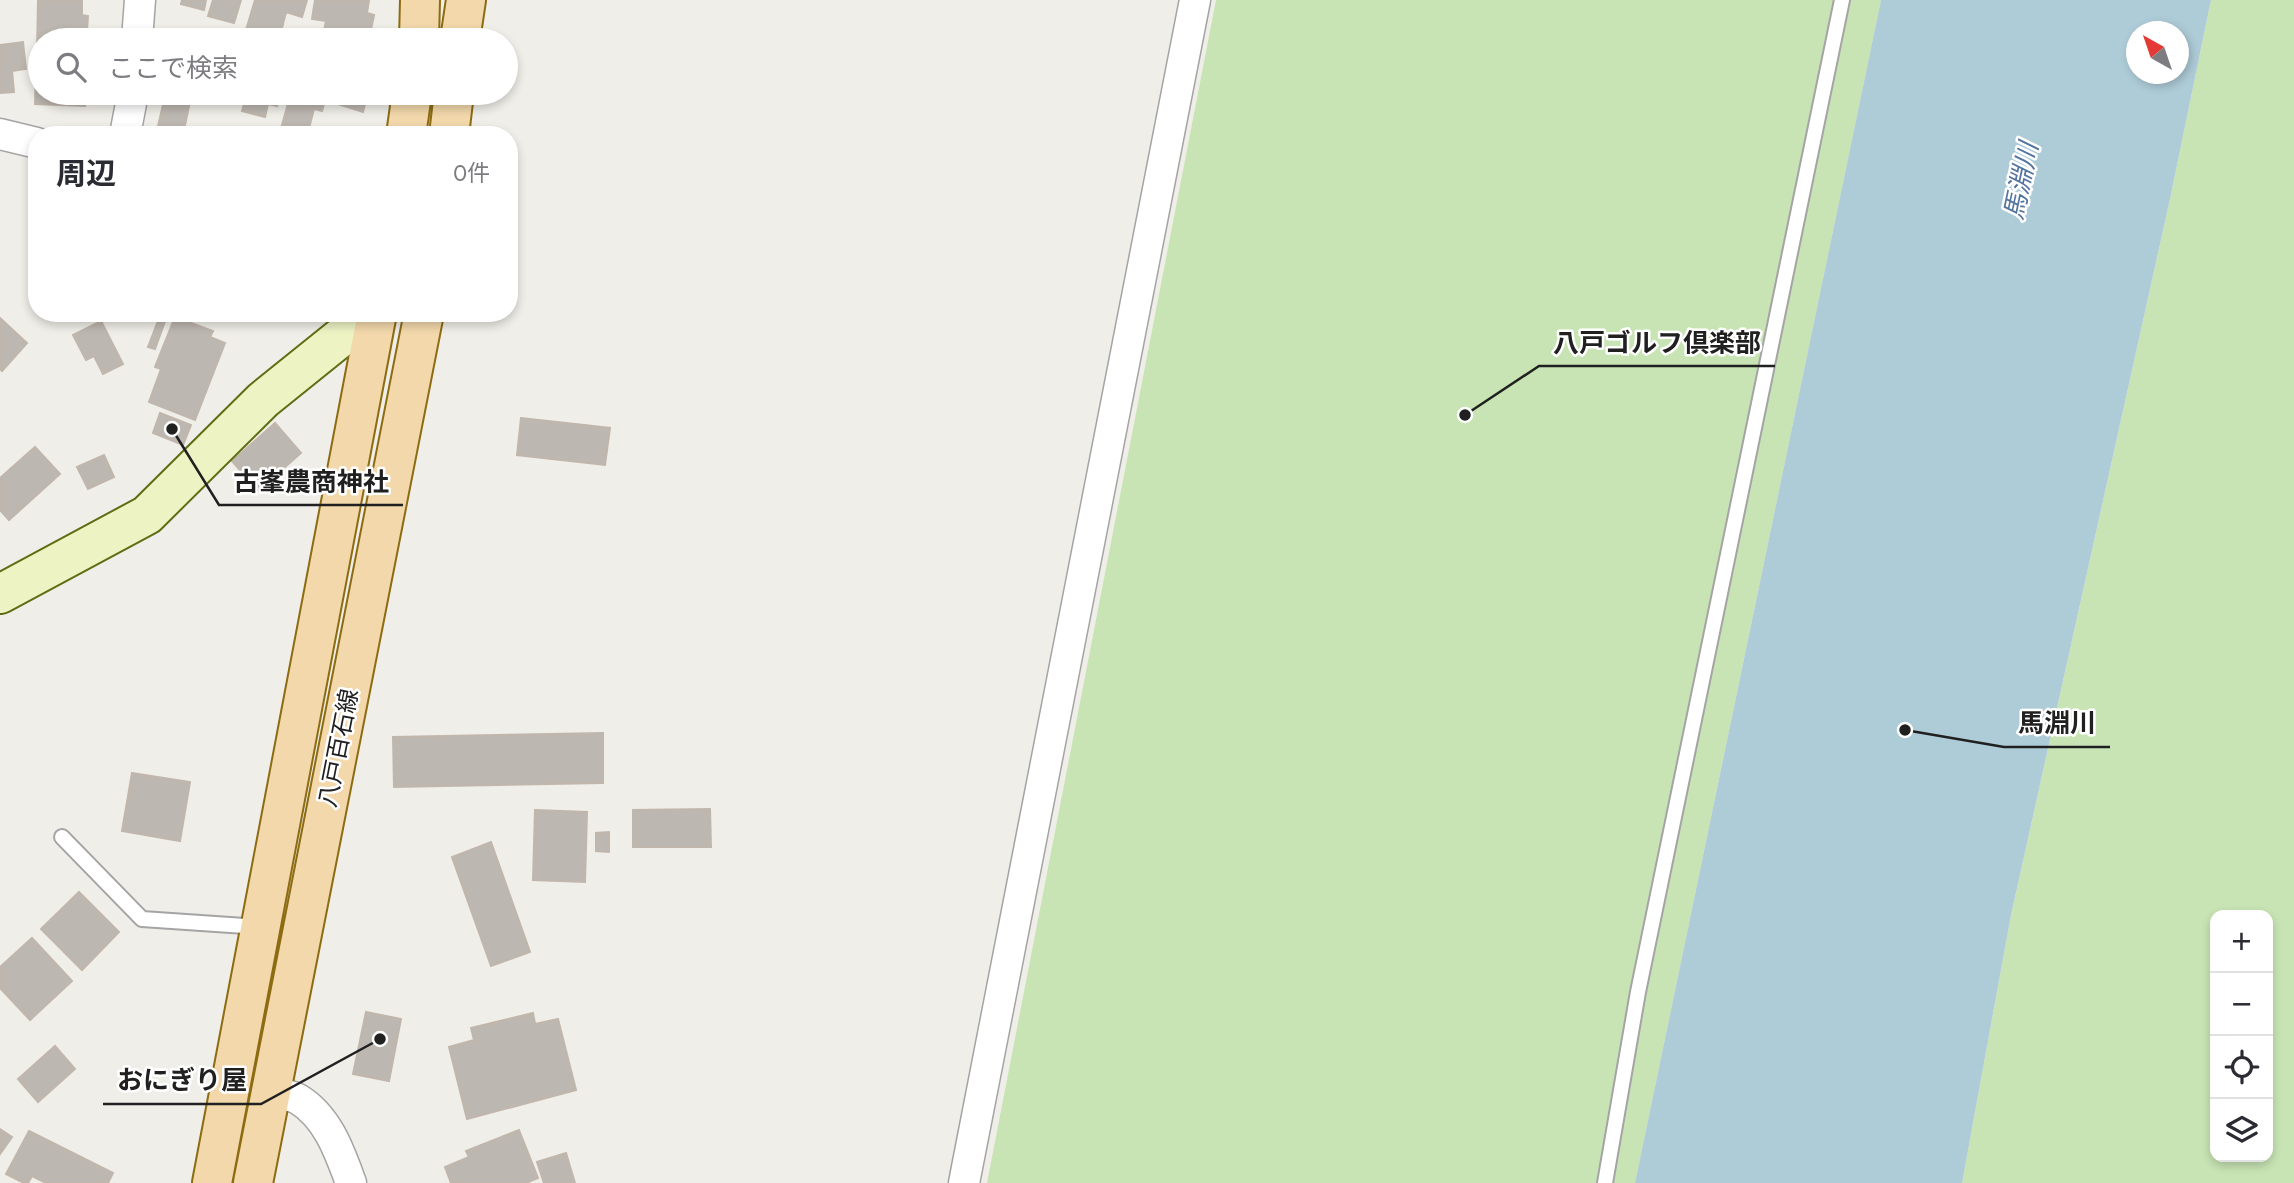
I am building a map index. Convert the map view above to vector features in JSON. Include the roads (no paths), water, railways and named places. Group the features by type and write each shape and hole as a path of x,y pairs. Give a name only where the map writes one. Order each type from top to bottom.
{"main road":[{"path":"419,28 420,0"},
{"path":"462,28 466,0"},
{"path":"407,126 410,105"},
{"path":"450,126 453,105"},
{"name":"八戸百石線","path":"212,1183 375,322"},
{"name":"八戸百石線","path":"253,1183 422,322"}],"street":[{"path":"138,28 140,0"},
{"path":"964,1183 1195,0"},
{"path":"127,126 131,105"},
{"path":"0,134 28,140"},
{"path":"0,594 147,515 263,400 360,322"},
{"path":"271,1092 297,1098 315,1112 337,1145 351,1183"}],"lane":[{"path":"1605,1183 1638,992 1842,0"},
{"path":"62,837 142,919 261,927"}],"water":[{"path":"1881,0 2211,0 2170,199 2011,915 1962,1183 1635,1183"}],"place":[{"name":"八戸ゴルフ倶楽部","path":"1465,415"},
{"name":"古峯農商神社","path":"172,429"},
{"name":"馬淵川","path":"1905,730"},
{"name":"おにぎり屋","path":"380,1039"}]}
